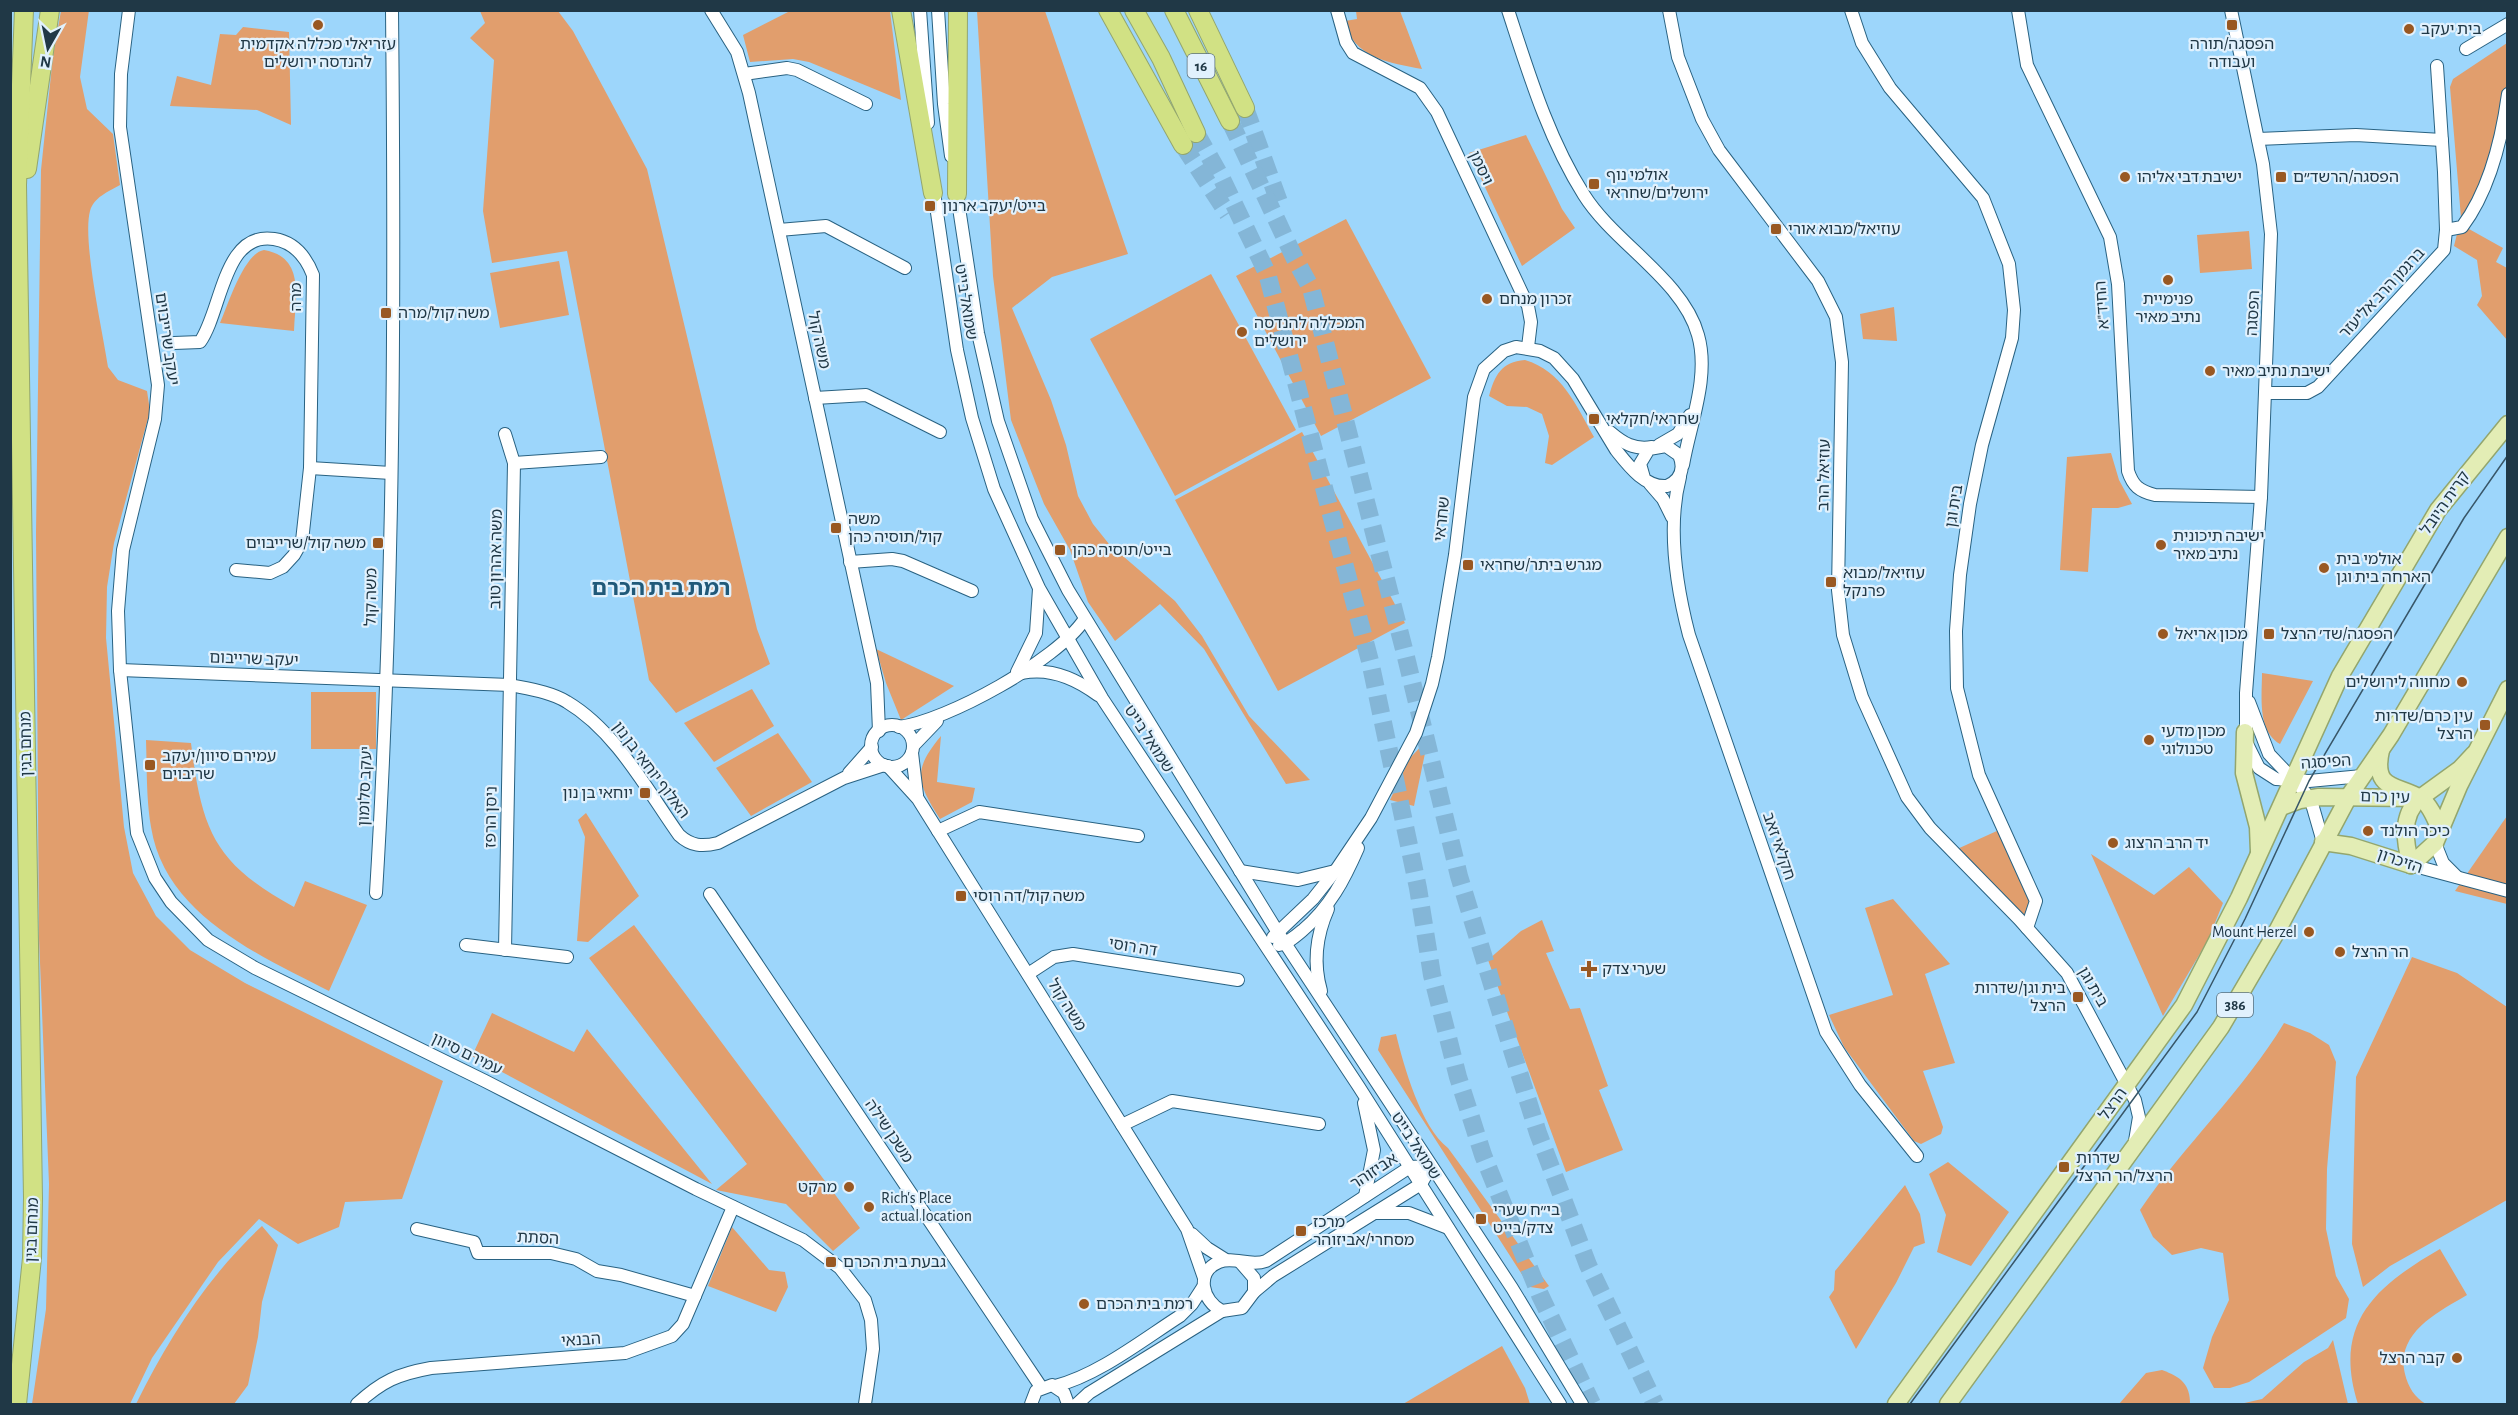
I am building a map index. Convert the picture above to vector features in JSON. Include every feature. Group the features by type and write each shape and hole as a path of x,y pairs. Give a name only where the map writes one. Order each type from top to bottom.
{"highway":[{"name":"מנחם בגין","path":"16,1404 32,1258 33,1198 18,245 18,125 24,10"},
{"path":"18,245 50,10"},
{"path":"901,10 933,193"},
{"path":"957,194 958,10"},
{"name":"16","path":"1108,10 1190,139 1161,58 1134,10"},
{"name":"16","path":"1174,10 1230,121"},
{"path":"1198,10 1245,108"}],"main road":[{"name":"קרית היובל","path":"2293,781 2340,676 2412,552 2454,487 2508,424"},
{"path":"2349,796 2381,749 2508,537"},
{"name":"עין כרם","path":"2411,865 2438,836 2474,754 2508,689"},
{"path":"2245,732 2244,773 2258,827 2259,855"},
{"path":"2381,749 2380,768 2385,780 2396,790 2420,798 2438,836"},
{"name":"עין כרם","path":"2281,807 2308,798 2349,796 2420,798 2460,769 2474,754"},
{"name":"הרצל","path":"1896,1404 2184,1005 2259,855 2293,781"},
{"name":"386","path":"1948,1404 2235,1005 2349,796"},
{"path":"2411,865 2406,844 2407,821 2410,810 2420,798"},
{"name":"הזיכרון","path":"2324,842 2351,846 2411,865"}],"street":[{"name":"יעקב שרייבוים","path":"120,670 117,611 123,550 155,419 158,385 120,127 122,74 129,10"},
{"name":"משה קול","path":"386,680 395,262 392,10"},
{"name":"משה קול","path":"711,10 732,39 744,74 877,683 879,731"},
{"name":"שמואל בייט","path":"920,10 933,193 957,350 972,418 994,489 1039,588 1102,698 1359,1088 1560,1404"},
{"name":"שמואל בייט","path":"938,10 944,104 978,333 1000,427 1032,519 1084,620 1240,872 1528,1314 1582,1404"},
{"name":"ויסמן","path":"1337,10 1346,42 1353,53 1366,62 1420,88 1437,112 1528,306 1531,322 1528,347"},
{"path":"1508,10 1534,92 1584,195 1613,231 1657,272 1696,327 1702,353 1699,388 1673,519"},
{"name":"עוזיאל הרב","path":"1669,10 1678,57 1702,119 1719,150 1813,273 1836,317 1842,362 1838,590 1843,634 1862,697 1898,780 1918,814 2027,928"},
{"name":"בית וגן","path":"1851,10 1862,43 1890,88 1983,198 2008,264 2014,310 2012,338 1982,445 1970,504 1960,575 1957,662 1962,712 1980,776 2036,901 2027,928 2067,973 2094,1022 2139,1117 2136,1137 2128,1156"},
{"name":"החיד\"א","path":"2018,10 2027,65 2110,237 2118,284 2128,471 2131,481 2140,492 2155,495 2261,497"},
{"name":"הפסגה","path":"2231,10 2258,139 2271,234 2261,497 2246,693"},
{"path":"2466,49 2508,24"},
{"name":"ברגמן הרב אליעזר","path":"2266,393 2307,393 2318,387 2434,264 2444,250 2446,230 2437,66"},
{"path":"744,74 787,68 797,70 866,104"},
{"path":"2446,230 2462,227 2485,183 2507,98"},
{"path":"2258,139 2356,135 2442,140"},
{"path":"779,230 826,226 905,268"},
{"name":"מרה","path":"174,343 200,342 236,255 249,243 262,237 283,240 296,249 308,264 313,275 310,468 302,541 284,567 270,573 236,570"},
{"name":"שחראי","path":"1266,948 1285,944 1310,924 1332,901 1371,818 1416,733 1432,684 1455,555 1474,397 1478,382 1484,369 1499,355 1516,347 1528,347"},
{"path":"1528,347 1540,351 1564,366 1624,460 1668,506 1673,519"},
{"path":"1600,423 1628,445 1642,449 1670,441 1684,425 1699,388"},
{"path":"815,398 866,395 940,432"},
{"name":"משה אהרון טוב","path":"505,434 514,463 510,685"},
{"path":"1655,446 1674,449 1679,455 1681,472"},
{"path":"1655,446 1642,458 1641,472 1646,481 1667,486 1681,472"},
{"path":"514,463 601,457"},
{"path":"310,468 390,473"},
{"name":"חקלאי זאב","path":"1673,519 1683,610 1689,635 1826,1032 1860,1085 1917,1156"},
{"path":"850,562 886,559 903,561 972,591"},
{"path":"1015,675 1036,633 1039,588"},
{"path":"944,714 912,749 904,763 886,766 875,758 872,747 879,731 927,721 944,714 1015,675 1068,640 1084,620"},
{"name":"יעקב שרייבום","path":"120,670 386,680"},
{"name":"עמירם סיוון","path":"120,670 137,833 155,878 195,929 255,968 803,1240 840,1268 860,1290 869,1311 873,1349 865,1404"},
{"path":"1015,675 1045,671 1058,674 1078,681 1102,698"},
{"name":"האלוף יוחאי בן נון","path":"386,680 510,685 566,701 581,711 612,741 679,835 686,842 697,846 718,843 844,778 886,766"},
{"name":"יעקב סלומון","path":"376,893 386,680"},
{"name":"משה קול","path":"877,683 896,726"},
{"name":"ניסן הרפז","path":"505,950 510,685"},
{"name":"הפיסגה","path":"2246,693 2264,744 2308,798 2324,842"},
{"name":"הפיסגה","path":"2246,693 2245,732 2248,750 2259,768 2272,778 2293,781 2362,776"},
{"path":"896,726 909,734 912,749"},
{"name":"האלוף יוחאי בן נון","path":"844,778 872,747"},
{"name":"משה קול","path":"912,749 918,799"},
{"name":"משה קול","path":"886,766 907,784 918,799 1187,1229 1204,1282"},
{"path":"938,831 979,812 1138,837"},
{"name":"שחראי","path":"1266,948 1277,931 1307,905 1336,870 1371,818"},
{"name":"הזיכרון","path":"2438,836 2439,857 2447,868 2459,878 2475,884"},
{"name":"הזיכרון","path":"2411,865 2508,891"},
{"path":"1240,872 1298,880 1336,870"},
{"name":"משכן שילה","path":"710,894 1041,1387"},
{"path":"1323,998 1317,971 1317,945 1332,901"},
{"path":"466,945 567,957"},
{"name":"דה רוסי","path":"1028,974 1054,957 1073,954 1238,980"},
{"path":"1359,1088 1369,1118 1374,1150 1365,1197"},
{"path":"1122,1125 1172,1101 1319,1124"},
{"path":"1077,1404 1089,1394 1222,1311 1242,1308 1254,1292 1273,1276 1421,1184 1431,1166"},
{"name":"אביזוהר","path":"1226,1260 1241,1263 1266,1261 1410,1167 1431,1166"},
{"name":"הבנאי","path":"357,1404 376,1387 402,1373 431,1368 625,1353 672,1336 684,1324 733,1207"},
{"path":"1371,1214 1408,1214 1450,1229"},
{"name":"הסתת","path":"417,1229 474,1242 478,1253 551,1252 576,1258 597,1271 621,1275 695,1296"},
{"name":"משה קול","path":"1187,1229 1207,1248 1226,1260"},
{"path":"1031,1404 1036,1391 1041,1387 1069,1383 1180,1316 1192,1304 1213,1266 1226,1260"},
{"path":"1241,1263 1251,1272 1254,1292"},
{"path":"1204,1282 1208,1302 1222,1311"},
{"path":"1055,1386 1064,1393 1068,1404"}],"shaded area":[{"path":"89,10 80,77 87,109 113,134 120,185 98,198 90,211 88,225 94,287 108,367 118,380 147,391 150,411 114,543 107,587 106,638 124,827 133,873 156,916 190,950 245,983 443,1081 402,1199 345,1202 339,1227 298,1244 259,1219 218,1262 152,1358 130,1404 32,1404 46,1309 49,1184 39,938 36,533 41,170 53,56 61,11"},
{"path":"480,11 558,11 573,31 647,169 757,629 770,664 676,713 649,680 567,251 492,263 483,211 494,60 470,38 485,23"},
{"path":"790,11 890,11 901,100 809,62 793,59 750,62 743,35"},
{"path":"977,11 1045,11 1128,254 1052,277 1012,308 1051,400 1066,445 1078,496 1093,524 1109,544 1175,601 1202,636 1249,716 1310,780 1286,784 1204,649 1160,604 1115,641 1088,602 1070,550 1044,504 1011,420 993,276"},
{"path":"1356,11 1400,11 1422,69 1386,61 1364,51 1349,33 1345,21 1357,19"},
{"path":"243,27 289,32 291,125 257,110 170,106 177,76 211,85 220,34 236,35"},
{"path":"2507,43 2507,130 2498,168 2469,229 2503,248 2496,262 2507,268 2507,340 2477,305 2482,296 2477,260 2454,246 2461,218 2450,87 2453,79"},
{"path":"1526,135 1562,209 1575,228 1522,266 1469,153"},
{"path":"1346,219 1431,378 1321,436 1236,276"},
{"path":"2249,231 2252,269 2200,273 2197,235"},
{"path":"264,250 277,254 287,261 292,270 296,293 294,331 220,323 243,270 257,253"},
{"path":"559,261 569,315 500,328 490,273"},
{"path":"1211,274 1296,430 1175,496 1090,339"},
{"path":"1894,307 1897,341 1863,339 1860,314"},
{"path":"1525,360 1549,372 1567,391 1594,437 1552,465 1545,463 1549,436 1542,414 1527,407 1507,406 1489,396 1500,371 1510,364"},
{"path":"1302,432 1405,623 1278,691 1175,500"},
{"path":"2111,453 2119,480 2132,504 2118,508 2092,508 2088,572 2060,570 2067,457"},
{"path":"876,649 954,686 901,720 886,683"},
{"path":"2262,673 2313,681 2280,744 2267,731 2264,722"},
{"path":"752,689 774,726 714,762 684,723"},
{"path":"311,692 376,692 376,749 311,749"},
{"path":"778,733 812,782 751,816 716,768"},
{"path":"941,736 937,782 975,788 972,802 940,819 926,795 921,777 925,759"},
{"path":"1428,739 1414,806 1390,800 1410,758"},
{"path":"146,740 191,743 200,800 217,842 229,859 267,891 294,907 305,881 367,905 329,991 274,963 219,928 195,908 175,885 160,858 151,827 147,794"},
{"path":"586,813 639,896 588,942 577,941 585,837 578,820"},
{"path":"2507,816 2507,904 2455,891"},
{"path":"1999,830 2031,904 2026,923 1955,850"},
{"path":"2091,854 2154,895 2189,867 2223,903 2208,940 2163,1016"},
{"path":"1893,899 1950,964 1925,974 1955,1063 1923,1071 1943,1127 1941,1134 1921,1144 1914,1141 1844,1047 1829,1015 1893,995 1865,908"},
{"path":"1542,920 1554,951 1546,953 1570,1009 1580,1008 1608,1086 1599,1090 1623,1150 1566,1172 1488,960 1521,931"},
{"path":"634,925 860,1228 833,1251 786,1204 716,1190 747,1164 589,958"},
{"path":"2412,957 2457,973 2507,1007 2507,1200 2390,1266 2363,1287 2352,1244 2356,1077"},
{"path":"492,1013 574,1052 587,1029 712,1184 472,1056"},
{"path":"2284,1023 2310,1033 2329,1045 2336,1062 2327,1169 2326,1229 2336,1276 2349,1299 2346,1318 2249,1382 2230,1388 2214,1388 2203,1368 2212,1337 2229,1300 2223,1253 2201,1248 2172,1255 2153,1237 2140,1210 2175,1163 2251,1071"},
{"path":"1396,1034 1415,1096 1430,1126 1549,1286 1544,1289 1530,1287 1378,1050 1381,1037"},
{"path":"1948,1162 2009,1212 1971,1266 1937,1252 1946,1215 1929,1174"},
{"path":"1905,1185 1920,1214 1925,1243 1914,1247 1896,1283 1856,1349 1829,1297 1834,1290 1835,1271"},
{"path":"262,1226 278,1245 262,1302 258,1337 248,1385 234,1404 136,1404 191,1309 224,1266"},
{"path":"732,1227 769,1270 785,1272 788,1287 776,1312 708,1286"},
{"path":"2440,1249 2467,1295 2421,1326 2406,1347 2404,1360 2406,1379 2415,1395 2426,1404 2358,1404 2351,1376 2351,1351 2356,1329 2365,1310 2397,1277"},
{"path":"2333,1340 2348,1404 2240,1404 2262,1399 2304,1362 2328,1348"},
{"path":"1502,1346 1525,1388 1530,1404 1403,1404"},
{"path":"2162,1370 2183,1382 2190,1397 2190,1404 2119,1404 2146,1373"}],"tunnel":[{"path":"1245,108 1279,202"},
{"path":"1230,121 1311,288 1406,657 1459,876 1538,1133 1588,1265 1655,1404"},
{"path":"1196,133 1222,179 1267,273 1370,661 1418,888 1432,975 1458,1077 1483,1155 1540,1295 1592,1404"},
{"path":"1183,145 1228,214"}],"tram line":[{"path":"1910,1404 2197,1012 2245,919 2309,781 2464,518 2508,455"}],"place":[{"name":"עזריאלי מכללה אקדמית להנדסה ירושלים","path":"318,25"},
{"name":"הפסגה/תורה ועבודה","path":"2232,25"},
{"name":"בית יעקב","path":"2409,29"},
{"name":"ישיבת דבי אליהו","path":"2125,177"},
{"name":"הפסגה/הרשד״ם","path":"2281,177"},
{"name":"אולמי נוף ירושלים/שחראי","path":"1594,184"},
{"name":"בייט/יעקב ארנון","path":"930,206"},
{"name":"עוזיאל/מבוא אורי","path":"1776,229"},
{"name":"פנימיית נתיב מאיר","path":"2168,280"},
{"name":"זכרון מנחם","path":"1487,299"},
{"name":"משה קול/מרה","path":"386,313"},
{"name":"המכללה להנדסה ירושלים","path":"1242,332"},
{"name":"ישיבת נתיב מאיר","path":"2210,371"},
{"name":"שחראי/חקלאי","path":"1594,419"},
{"name":"משה קול/תוסיה כהן","path":"836,528"},
{"name":"משה קול/שרייבוים","path":"378,543"},
{"name":"ישיבה תיכונית נתיב מאיר","path":"2161,545"},
{"name":"בייט/תוסיה כהן","path":"1060,550"},
{"name":"מגרש ביתר/שחראי","path":"1468,565"},
{"name":"אולמי בית הארחה בית וגן","path":"2324,568"},
{"name":"עוזיאל/מבוא פרנקל","path":"1831,582"},
{"name":"מכון אריאל","path":"2163,634"},
{"name":"הפסגה/שד׳ הרצל","path":"2269,634"},
{"name":"מחווה לירושלים","path":"2462,682"},
{"name":"עין כרם/שדרות הרצל","path":"2485,725"},
{"name":"מכון מדעי טכנולוגי","path":"2149,740"},
{"name":"עמירם סיוון/יעקב שריבוים","path":"150,765"},
{"name":"יוחאי בן נון","path":"645,793"},
{"name":"כיכר הולנד","path":"2368,831"},
{"name":"יד הרב הרצוג","path":"2113,843"},
{"name":"משה קול/דה רוסי","path":"961,896"},
{"name":"Mount Herzel","path":"2309,932"},
{"name":"הר הרצל","path":"2340,952"},
{"name":"שערי צדק","path":"1589,969"},
{"name":"בית וגן/שדרות הרצל","path":"2078,997"},
{"name":"שדרות הרצל/הר הרצל","path":"2064,1167"},
{"name":"מרקט","path":"849,1187"},
{"name":"Rich's Place actual location","path":"869,1207"},
{"name":"בי״ח שערי צדק/בייט","path":"1481,1219"},
{"name":"מרכז מסחרי/אביזוהר","path":"1301,1231"},
{"name":"גבעת בית הכרם","path":"831,1262"},
{"name":"רמת בית הכרם","path":"1084,1304"},
{"name":"קבר הרצל","path":"2457,1358"}],"district":[{"name":"רמת בית הכרם","path":"661,588"}]}
